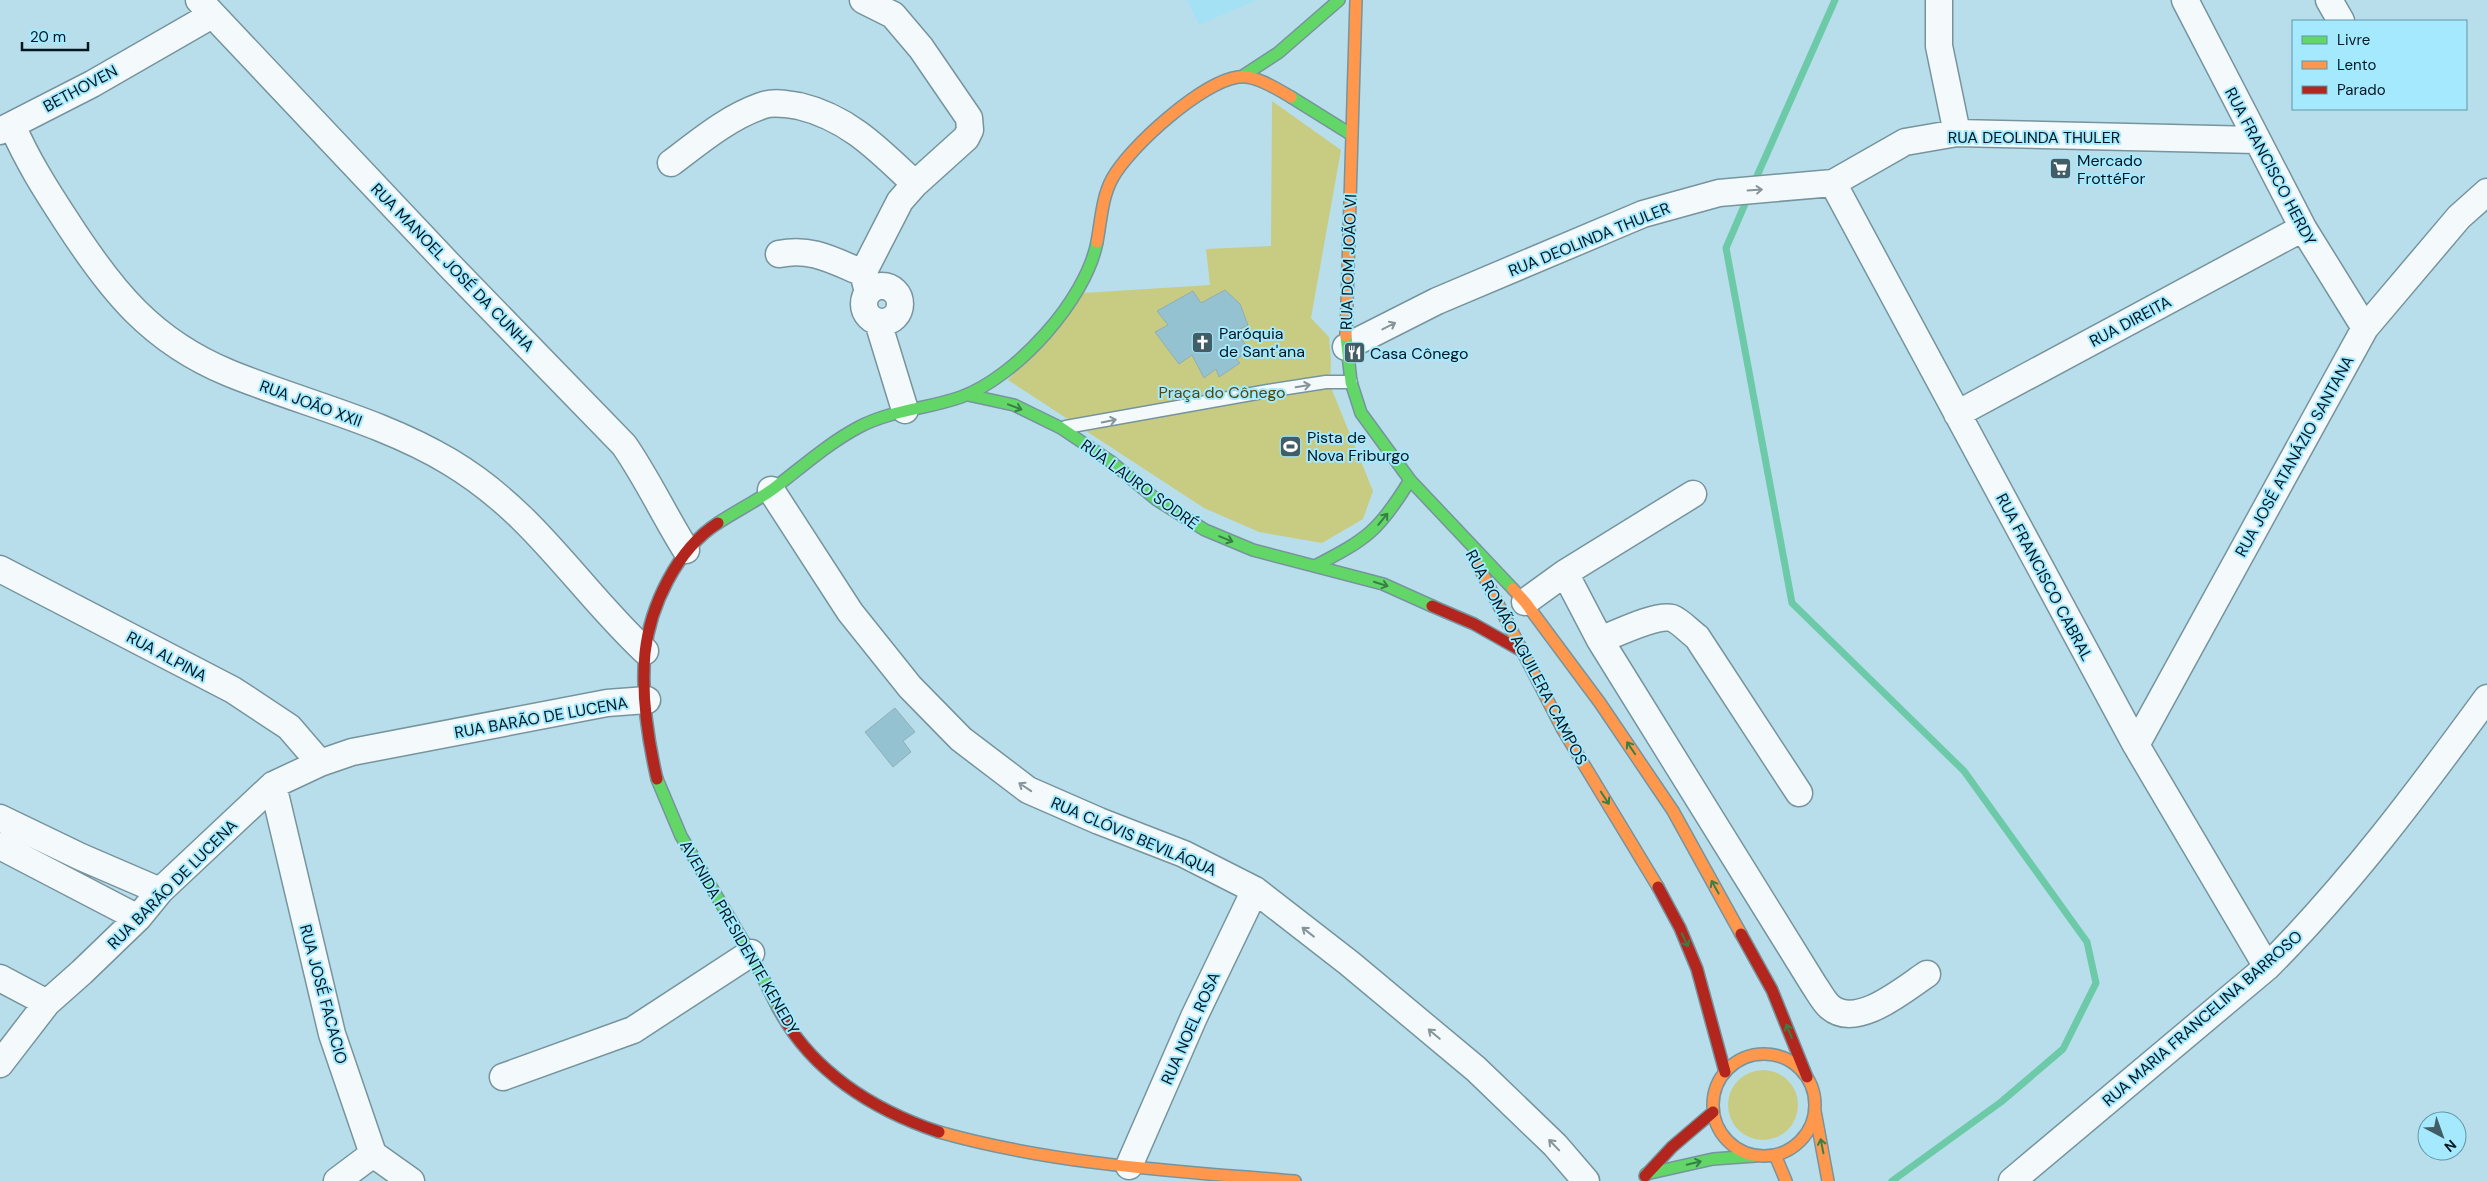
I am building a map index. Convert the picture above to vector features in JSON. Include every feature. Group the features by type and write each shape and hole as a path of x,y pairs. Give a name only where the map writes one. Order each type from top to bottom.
{"street":[{"path":"863,0 893,15 921,48 969,118 970,130 966,138 915,184 900,201 866,283"},
{"path":"968,395 1006,371 1024,355 1067,305 1084,281 1095,253 1112,179 1126,156 1148,134 1177,111 1214,88 1241,77 1278,53 1339,0"},
{"name":"RUA DOM JOÃO VI","path":"1356,0 1346,348 1351,382 1361,413 1410,480 1467,544"},
{"path":"1939,0 1939,46 1957,133"},
{"name":"RUA FRANCISCO HERDY","path":"2185,0 2303,228 2364,328"},
{"path":"2329,0 2340,20"},
{"name":"BETHOVEN","path":"6,128 92,84 206,7"},
{"name":"RUA MANOEL JOSÉ DA CUNHA","path":"206,7 452,268 624,445 642,470 666,519 686,550"},
{"path":"1241,77 1273,87 1352,136"},
{"path":"670,163 718,128 763,105 787,104 817,110 849,125 915,184"},
{"name":"RUA JOÃO XXII","path":"6,128 26,156 98,270 128,306 154,328 198,359 229,373 385,430 449,461 480,482 525,520 561,557 614,622 645,651"},
{"name":"RUA DEOLINDA THULER","path":"1346,348 1438,302 1643,214 1720,193 1790,188 1832,182 1905,142 1957,133 2256,140"},
{"name":"RUA FRANCISCO CABRAL","path":"1832,182 2136,745 2266,967"},
{"name":"RUA JOSÉ ATANÁZIO SANTANA","path":"2136,745 2364,328 2459,217 2487,192"},
{"name":"RUA DIREITA","path":"1957,414 2303,228"},
{"path":"779,254 796,250 814,253 866,283 891,288 899,298 899,310 891,320 878,322 905,410"},
{"name":"RUA BARÃO DE LUCENA","path":"0,1064 47,1003 138,918 160,891 273,785 320,763 352,752 607,703 647,700 645,651 660,600 686,550 716,525 771,490 808,459 840,436 875,420 905,410 968,395"},
{"name":"RUA LAURO SODRÉ","path":"968,395 1014,405 1061,428 1110,461 1157,500 1205,530 1253,550 1383,584 1474,624 1520,650"},
{"path":"1315,566 1351,547 1373,531 1410,480"},
{"name":"RUA CLÓVIS BEVILÁQUA","path":"771,490 850,612 910,687 961,739 1028,790 1099,821 1184,854 1255,890 1349,963 1476,1069 1555,1146 1586,1181"},
{"path":"1525,602 1693,494"},
{"name":"RUA ROMÃO AGUILERA CAMPOS","path":"1467,544 1525,602 1600,703 1673,811 1772,990 1807,1077"},
{"name":"RUA ROMÃO AGUILERA CAMPOS","path":"1467,544 1520,650 1576,753 1624,827 1668,904 1693,957 1725,1072"},
{"name":"RUA ALPINA","path":"0,569 233,690 289,727 320,763"},
{"path":"1566,574 1600,640 1830,1008 1848,1014 1866,1013 1927,974"},
{"path":"1600,640 1656,619 1672,618 1684,627 1697,638 1800,793"},
{"name":"RUA MARIA FRANCELINA BARROSO","path":"2012,1181 2266,967 2305,929 2362,862 2487,698"},
{"name":"AVENIDA PRESIDENTE KENEDY","path":"647,700 656,776 683,841 751,953 792,1032 818,1063 883,1110 939,1134 1008,1150 1129,1166 1295,1181"},
{"name":"RUA JOSÉ FACACIO","path":"273,785 332,1034 373,1154"},
{"path":"0,818 81,857 160,891"},
{"path":"0,846 138,918"},
{"name":"RUA NOEL ROSA","path":"1129,1166 1194,1017 1255,890"},
{"path":"503,1077 633,1030 751,953"},
{"path":"0,978 47,1003"},
{"path":"1756,1156 1746,1153 1728,1142 1716,1123 1713,1112 1714,1091 1725,1072 1733,1064 1752,1055 1773,1054 1792,1062 1807,1077 1814,1093 1815,1111 1828,1181"},
{"path":"1642,1178 1714,1159 1775,1155 1799,1143 1810,1128 1815,1111"},
{"path":"1642,1178 1672,1147 1713,1112"},
{"path":"337,1181 373,1154 412,1181"},
{"path":"1775,1155 1786,1181"}],"lane":[{"path":"1061,428 1306,385 1351,382"}],"shaded area":[{"path":"1187,0 1257,0 1199,25"}],"green space":[{"name":"Praça do Cônego","path":"1272,101 1341,150 1311,318 1329,337 1330,385 1373,491 1363,519 1322,543 1259,532 1204,508 1008,380 1083,293 1210,285 1206,249 1271,246"},
{"path":"1763,1070 1782,1076 1792,1086 1798,1105 1792,1124 1782,1134 1763,1140 1744,1134 1734,1124 1728,1105 1734,1086 1744,1076"}],"building":[{"name":"Paróquia de Sant'ana","path":"1225,290 1240,304 1248,325 1236,331 1250,351 1236,359 1240,363 1219,377 1216,369 1204,378 1192,355 1179,364 1155,332 1168,325 1157,311 1193,291 1201,303"},
{"path":"895,708 915,732 903,741 911,752 893,767 865,732"}],"waterway":[{"path":"1753,185 1835,0"},
{"path":"1748,197 1726,248 1792,603 1964,771 2087,942 2096,983 2063,1049 2001,1102 1892,1181"}],"traffic: fast":[{"path":"1241,77 1278,53 1339,0"},
{"path":"1291,97 1352,135"},
{"path":"718,523 766,494 825,449 859,427 896,413 961,397 982,387 1004,372 1046,334 1064,311 1079,288 1097,242"},
{"path":"1346,336 1351,382 1361,413 1410,480 1513,589"},
{"path":"968,395 1014,405 1061,428 1110,461 1157,500 1205,530 1253,550 1383,584 1432,606"},
{"path":"1315,566 1360,540 1380,523 1410,480"},
{"path":"657,779 681,836 751,954 778,1008"},
{"path":"1646,1174 1713,1159 1755,1156"}],"traffic: slow":[{"path":"1346,336 1356,0"},
{"path":"1097,242 1104,201 1112,179 1134,150 1187,103 1223,82 1238,77 1259,80 1291,97"},
{"path":"1478,565 1563,730 1658,887"},
{"path":"1513,589 1525,602 1600,703 1673,811 1741,934"},
{"path":"1764,1054 1774,1055 1793,1062 1807,1076 1814,1095 1815,1105 1814,1115 1807,1134 1793,1148 1774,1155 1764,1156 1754,1155 1735,1148 1721,1134 1714,1115 1713,1105 1714,1095 1721,1076 1735,1062 1754,1055 1764,1054"},
{"path":"1815,1111 1828,1181"},
{"path":"939,1132 983,1143 1071,1159 1160,1170 1295,1181"},
{"path":"1775,1155 1786,1181"}],"traffic: jam":[{"path":"657,779 648,733 645,701 644,669 648,635 659,598 678,563 703,534 718,523"},
{"path":"1432,606 1474,624 1520,650"},
{"path":"1658,887 1680,928 1697,969 1725,1072"},
{"path":"1741,934 1772,990 1807,1077"},
{"path":"778,1008 792,1031 808,1051 846,1085 868,1100 891,1112 939,1132"},
{"path":"1645,1176 1672,1147 1713,1112"}],"place":[{"name":"Mercado FrottéFor","path":"2061,169"},
{"name":"Paróquia de Sant'ana","path":"1203,342"},
{"name":"Casa Cônego","path":"1354,353"},
{"name":"Pista de Nova Friburgo","path":"1291,446"}]}
